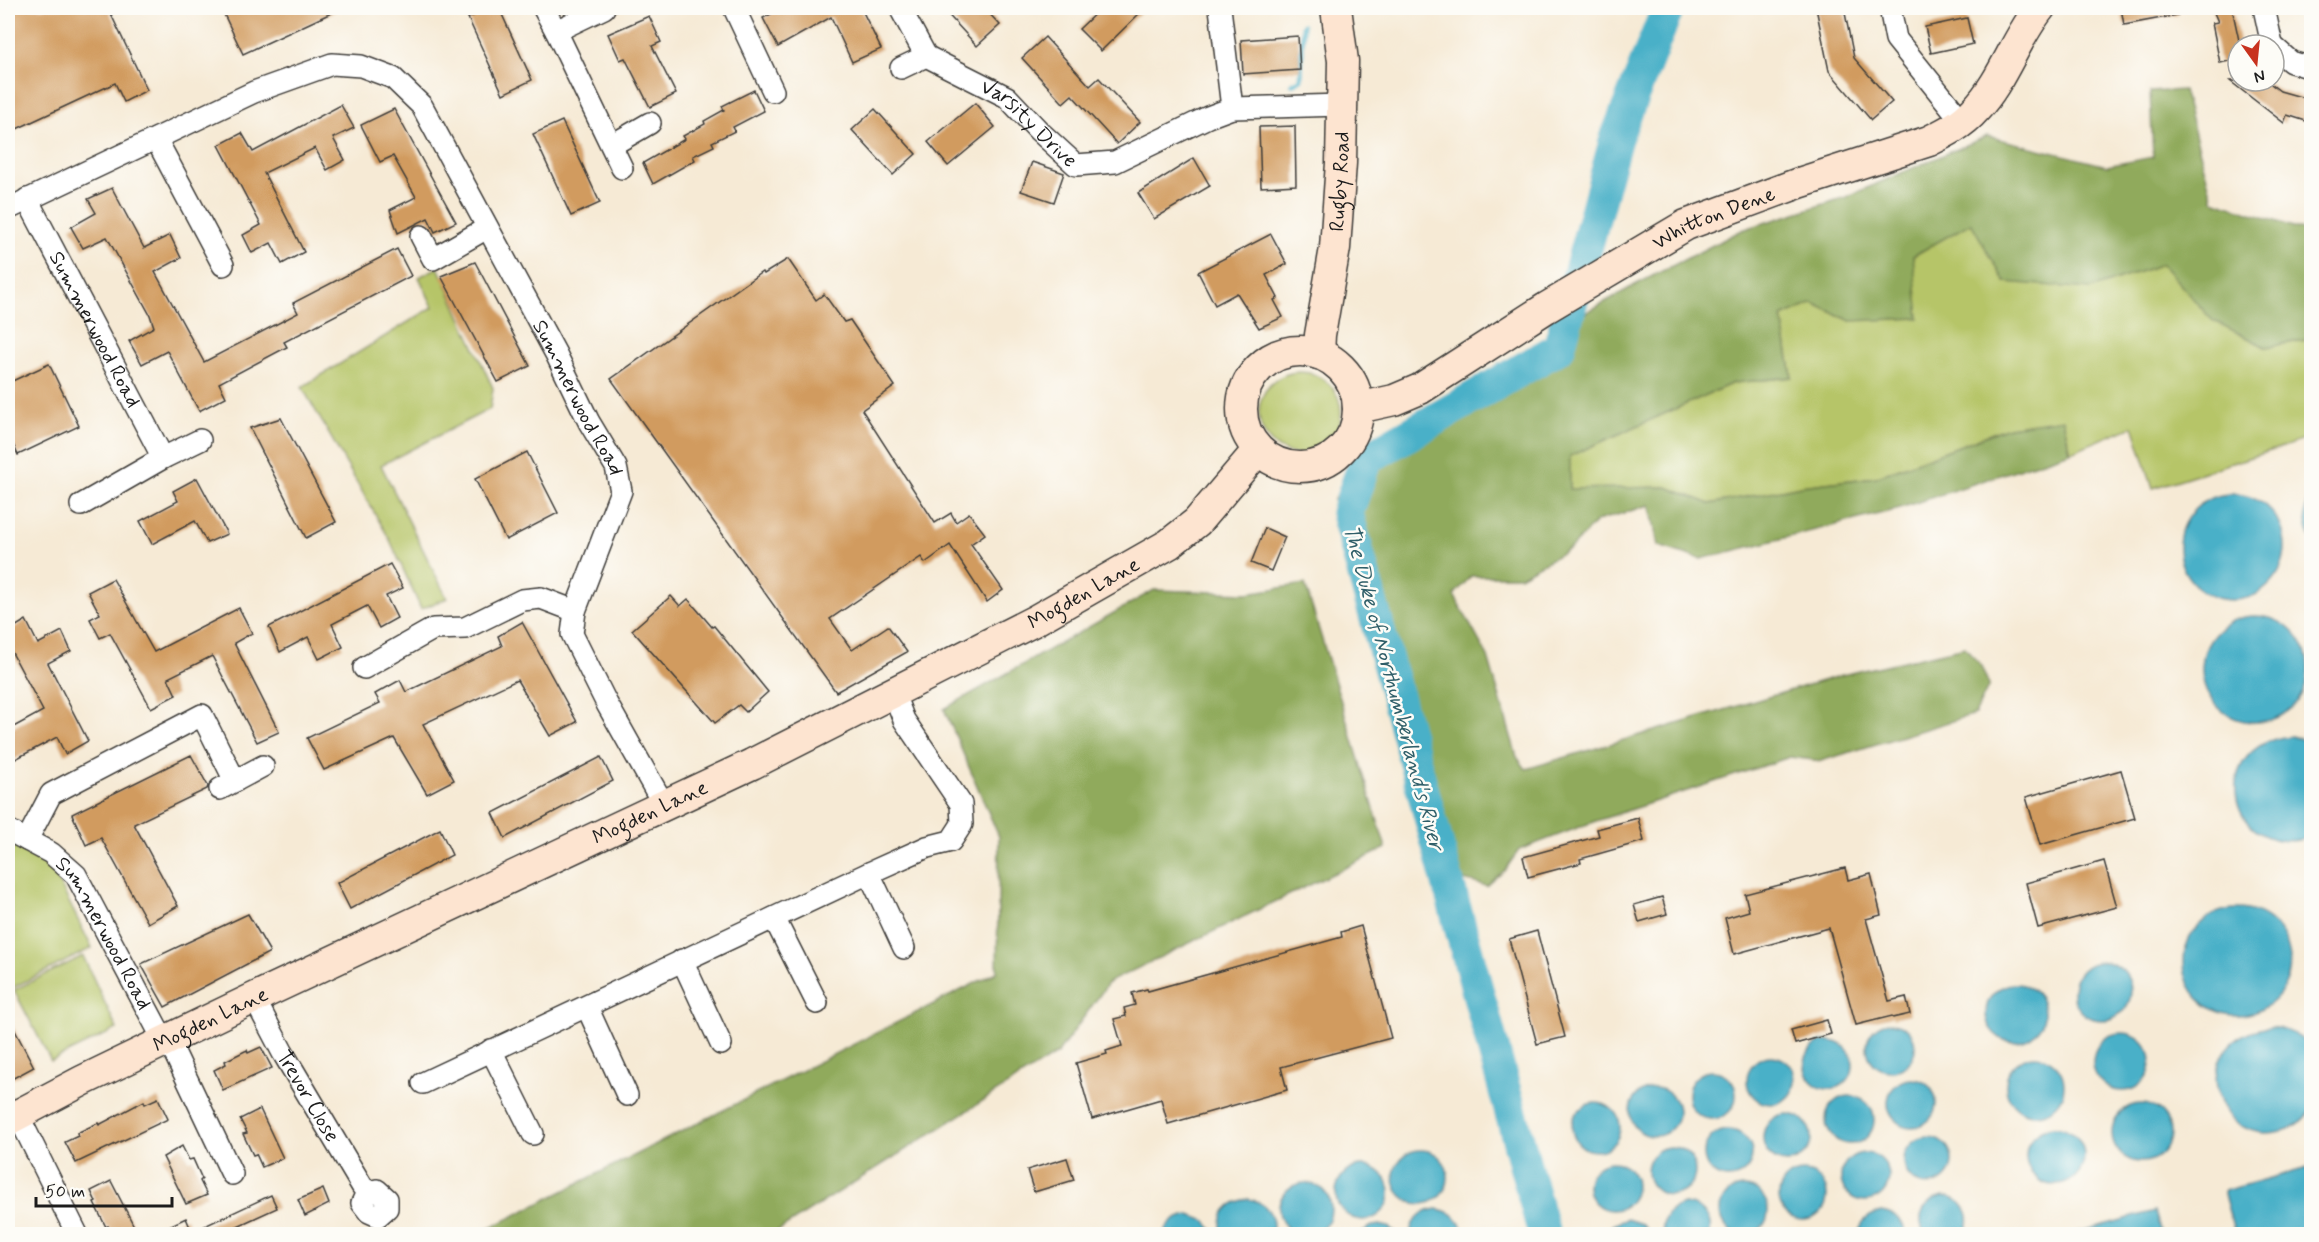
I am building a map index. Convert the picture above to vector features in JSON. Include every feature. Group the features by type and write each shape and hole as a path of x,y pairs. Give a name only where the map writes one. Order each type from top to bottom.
{"street":[{"path":"556,31 604,8"},
{"path":"734,8 772,91"},
{"path":"900,8 926,56 901,68"},
{"path":"1220,8 1232,108"},
{"name":"Rugby Road","path":"1319,354 1335,248 1341,163 1342,61 1336,8"},
{"path":"1890,8 1896,39 1962,121"},
{"name":"Whitton Dene","path":"1358,408 1394,400 1420,388 1546,308 1686,225 1798,183 1929,141 1976,110 1990,90 2027,23 2040,8"},
{"path":"2264,8 2270,33"},
{"path":"544,9 622,168"},
{"name":"Varsity Drive","path":"926,56 1007,97 1076,165 1115,162 1208,117 1232,108 1342,105"},
{"path":"2286,58 2291,62 2312,68"},
{"name":"Summerwood Road","path":"8,209 254,92 332,64 361,66 393,78 422,106 556,354 589,422 616,467 621,491 575,611 572,634 607,704 665,807"},
{"path":"612,145 650,123"},
{"path":"156,139 223,265"},
{"name":"Summerwood Road","path":"27,199 163,458"},
{"path":"421,236 433,259 487,228"},
{"path":"1299,351 1319,354 1335,362 1347,374 1355,390 1358,408 1356,424 1349,440 1338,452 1324,461 1304,467 1290,466 1272,460 1258,450 1248,433 1243,416 1243,398 1250,381 1262,365 1279,355 1299,351"},
{"path":"81,505 163,458 200,440"},
{"name":"Mogden Lane","path":"13,1118 254,998 665,807 894,694 1034,621 1169,544 1197,522 1258,450"},
{"path":"364,668 434,629 465,628 522,600 541,598 575,611"},
{"path":"423,1083 869,873 927,847 951,841 962,824 960,804 904,720 894,694"},
{"path":"27,840 51,794 202,715 228,785 263,766"},
{"name":"Summerwood Road","path":"8,830 51,853 76,874 164,1041 175,1054 232,1173"},
{"path":"869,873 904,948"},
{"path":"774,918 817,1003"},
{"path":"682,960 721,1044"},
{"name":"Trevor Close","path":"254,998 283,1053 367,1191"},
{"path":"587,1006 627,1095"},
{"path":"492,1050 533,1134"},
{"path":"13,1118 77,1234"}],"green space":[{"path":"2183,90 2213,200 2311,233 2311,339 2266,347 2212,320 2162,264 2091,289 2005,282 1971,223 1913,256 1919,318 1851,321 1813,303 1782,317 1792,377 1733,383 1570,456 1570,489 1667,487 1710,504 1801,486 1876,477 2009,427 2063,419 2070,452 1891,511 1701,559 1658,546 1650,505 1597,521 1571,548 1520,576 1471,576 1454,595 1488,657 1517,757 1526,769 1842,675 1965,647 1980,664 1989,685 1975,714 1821,761 1790,757 1593,822 1519,850 1505,870 1487,886 1455,878 1369,559 1341,538 1334,499 1394,433 1506,369 1578,317 1742,230 1846,197 1987,136 2107,166 2153,157 2150,92"},
{"path":"1971,222 2091,289 2162,264 2212,319 2265,347 2311,339 2311,438 2153,488 2133,426 2071,452 2063,420 2009,427 1876,477 1801,486 1710,504 1667,487 1570,490 1569,456 1733,383 1792,377 1782,317 1813,303 1851,321 1913,256"},
{"path":"438,267 493,388 490,409 381,465 447,598 421,609 390,540 302,387 433,307 419,277"},
{"path":"1300,372 1316,375 1329,384 1338,397 1341,413 1338,429 1329,442 1316,451 1300,454 1284,451 1271,442 1262,429 1259,413 1262,397 1271,384 1284,375"},
{"path":"1305,584 1386,848 1109,982 1058,1053 773,1234 478,1234 997,972 999,837 944,709 1154,590 1247,593"},
{"path":"8,844 49,862 92,948 8,990"},
{"path":"83,956 117,1029 51,1061 14,990"}],"water":[{"path":"2311,490 2311,539 2305,514"},
{"path":"2232,494 2252,498 2269,510 2281,527 2285,547 2281,567 2269,584 2252,596 2232,600 2212,596 2195,584 2183,567 2179,547 2183,527 2195,510 2212,498"},
{"path":"2255,616 2275,620 2292,632 2304,649 2308,669 2304,689 2292,706 2275,718 2255,722 2235,718 2218,706 2206,689 2202,669 2206,649 2218,632 2235,620"},
{"path":"2291,736 2312,742 2311,837 2283,840 2260,833 2245,819 2237,800 2237,779 2245,759 2263,744"},
{"path":"2237,909 2257,913 2274,925 2286,942 2290,962 2286,982 2274,999 2257,1011 2237,1015 2217,1011 2200,999 2188,982 2184,962 2188,942 2200,925 2217,913"},
{"path":"2096,962 2108,962 2123,970 2131,985 2131,997 2123,1012 2108,1020 2096,1020 2081,1012 2073,997 2073,985 2081,970"},
{"path":"2009,984 2021,984 2036,992 2044,1007 2044,1019 2036,1034 2021,1042 2009,1042 1994,1034 1986,1019 1986,1007 1994,992"},
{"path":"1886,1023 1896,1023 1908,1030 1915,1042 1915,1052 1908,1064 1896,1071 1886,1071 1871,1060 1867,1052 1867,1042 1878,1027"},
{"path":"2272,1027 2294,1034 2312,1048 2311,1111 2302,1121 2290,1128 2281,1131 2257,1132 2238,1124 2225,1108 2217,1089 2217,1069 2226,1050 2244,1035"},
{"path":"2116,1033 2128,1033 2143,1041 2151,1056 2151,1068 2143,1083 2128,1091 2116,1091 2101,1083 2093,1068 2093,1056 2101,1041"},
{"path":"1824,1041 1834,1041 1846,1048 1853,1060 1853,1070 1846,1082 1834,1089 1824,1089 1809,1078 1805,1070 1805,1060 1816,1045"},
{"path":"1766,1056 1776,1056 1788,1063 1795,1075 1795,1085 1788,1097 1776,1104 1766,1104 1751,1093 1747,1085 1747,1075 1758,1060"},
{"path":"2029,1056 2041,1056 2056,1064 2064,1079 2064,1091 2056,1106 2041,1114 2029,1114 2014,1106 2006,1091 2006,1079 2014,1064"},
{"path":"1707,1071 1717,1071 1729,1078 1736,1090 1736,1100 1729,1112 1717,1119 1707,1119 1692,1108 1688,1100 1688,1090 1699,1075"},
{"path":"1907,1079 1917,1079 1929,1086 1936,1098 1936,1108 1929,1120 1917,1127 1907,1127 1892,1116 1888,1108 1888,1098 1899,1083"},
{"path":"1649,1088 1659,1088 1671,1095 1678,1107 1678,1117 1671,1129 1659,1136 1649,1136 1634,1125 1630,1117 1630,1107 1641,1092"},
{"path":"1845,1096 1855,1096 1867,1103 1874,1115 1874,1125 1867,1137 1855,1144 1845,1144 1830,1133 1826,1125 1826,1115 1837,1100"},
{"path":"1591,1103 1601,1103 1613,1110 1620,1122 1620,1132 1613,1144 1601,1151 1591,1151 1576,1140 1572,1132 1572,1122 1583,1107"},
{"path":"2135,1104 2147,1104 2162,1112 2170,1127 2170,1139 2162,1154 2147,1162 2135,1162 2120,1154 2112,1139 2112,1127 2120,1112"},
{"path":"1782,1114 1792,1114 1804,1121 1811,1133 1811,1143 1804,1155 1792,1162 1782,1162 1767,1151 1763,1143 1763,1133 1774,1118"},
{"path":"2049,1127 2061,1127 2076,1135 2084,1150 2084,1162 2076,1177 2061,1185 2049,1185 2034,1177 2026,1162 2026,1150 2034,1135"},
{"path":"1723,1130 1733,1130 1745,1137 1752,1149 1752,1159 1745,1171 1733,1178 1723,1178 1708,1167 1704,1159 1704,1149 1715,1134"},
{"path":"1923,1137 1933,1137 1945,1144 1952,1156 1952,1166 1945,1178 1933,1185 1923,1185 1908,1174 1904,1166 1904,1156 1915,1141"},
{"path":"1666,1147 1676,1147 1688,1154 1695,1166 1695,1176 1688,1188 1676,1195 1666,1195 1651,1184 1647,1176 1647,1166 1658,1151"},
{"path":"1421,1150 1431,1152 1440,1158 1446,1167 1448,1177 1446,1187 1440,1196 1431,1202 1421,1204 1411,1202 1402,1196 1396,1187 1394,1177 1396,1167 1402,1158 1411,1152"},
{"path":"1860,1153 1870,1153 1882,1160 1889,1172 1889,1182 1882,1194 1870,1201 1860,1201 1845,1190 1841,1182 1841,1172 1852,1157"},
{"path":"1607,1162 1617,1162 1629,1169 1636,1181 1636,1191 1629,1203 1617,1210 1607,1210 1592,1199 1588,1191 1588,1181 1599,1166"},
{"path":"1363,1166 1373,1168 1382,1174 1388,1183 1390,1193 1388,1203 1382,1212 1373,1218 1363,1220 1353,1218 1344,1212 1338,1203 1336,1193 1338,1183 1344,1174 1353,1168"},
{"path":"2311,1167 2311,1234 2235,1234 2223,1191"},
{"path":"1798,1172 1808,1172 1820,1179 1827,1191 1827,1201 1820,1213 1808,1220 1798,1220 1783,1209 1779,1201 1779,1191 1790,1176"},
{"path":"1300,1183 1310,1183 1324,1190 1331,1209 1324,1228 1310,1235 1300,1235 1290,1231 1283,1224 1279,1214 1279,1204 1283,1194 1290,1187"},
{"path":"1739,1187 1749,1187 1761,1194 1768,1206 1768,1216 1761,1228 1749,1235 1739,1235 1724,1224 1720,1216 1720,1206 1731,1191"},
{"path":"1943,1196 1957,1200 1966,1209 1968,1221 1964,1234 1925,1234 1921,1221 1923,1210 1931,1201"},
{"path":"1248,1199 1260,1203 1269,1211 1273,1221 1272,1234 1222,1234 1221,1221 1226,1210 1241,1200"},
{"path":"1685,1204 1705,1213 1710,1222 1710,1234 1663,1234 1663,1223 1667,1214 1679,1205"},
{"path":"1438,1209 1455,1217 1461,1224 1463,1234 1410,1234 1413,1223 1419,1216"},
{"path":"2155,1211 2161,1234 2070,1234"},
{"path":"1881,1212 1898,1218 1906,1234 1858,1234 1866,1219"},
{"path":"1190,1215 1206,1221 1215,1234 1163,1234 1174,1220"},
{"path":"1627,1219 1642,1224 1650,1234 1606,1234 1612,1225"},
{"path":"1380,1225 1399,1234 1358,1234 1372,1226"}],"building":[{"path":"8,8 108,8 147,90 124,102 115,83 8,133"},
{"path":"221,8 342,8 243,54"},
{"path":"491,8 499,8 532,80 503,94 468,18"},
{"path":"783,8 861,8 881,49 852,62 831,17 778,47 763,18"},
{"path":"942,8 984,8 1000,25 977,46"},
{"path":"1101,8 1145,8 1101,51 1079,29"},
{"path":"1816,8 1844,8 1854,58 1892,102 1871,120 1829,71"},
{"path":"2121,8 2178,8 2178,15 2124,25"},
{"path":"2212,8 2232,8 2237,33 2226,33 2226,62 2220,63 2212,23 2218,22"},
{"path":"649,16 661,42 652,46 676,94 650,107 625,58 620,60 608,34"},
{"path":"1967,18 1973,44 1931,53 1925,27"},
{"path":"1298,36 1300,70 1243,74 1241,40"},
{"path":"1045,37 1090,86 1099,78 1140,122 1117,144 1072,95 1063,103 1022,58"},
{"path":"754,90 764,111 733,127 735,131 712,142 714,146 693,156 695,160 653,184 643,163 685,139 683,136 724,110 722,106"},
{"path":"2245,93 2286,93 2312,100 2312,123 2287,115 2284,123"},
{"path":"975,103 995,127 948,166 928,142"},
{"path":"341,105 354,128 333,138 345,160 327,170 315,148 264,173 304,252 282,264 271,243 252,253 243,235 261,225 219,145 242,133 253,152"},
{"path":"394,109 456,222 435,232 428,218 398,233 390,210 416,197 393,156 380,162 361,125"},
{"path":"875,109 916,154 893,175 852,130"},
{"path":"562,121 600,203 571,216 533,134"},
{"path":"1295,126 1296,185 1261,187 1259,127"},
{"path":"1194,158 1210,186 1154,219 1138,193"},
{"path":"1032,162 1064,173 1054,202 1021,191"},
{"path":"112,188 144,248 170,235 181,258 155,272 204,362 298,313 293,303 397,249 411,276 284,342 287,347 219,383 226,397 199,411 167,351 142,364 129,341 154,327 150,315 107,237 83,248 71,227 96,213 88,199"},
{"path":"1271,234 1287,264 1266,275 1278,298 1274,300 1283,317 1259,328 1237,293 1215,305 1198,272"},
{"path":"788,259 816,300 824,294 844,322 850,320 895,386 862,410 935,523 951,513 956,522 969,513 985,534 971,544 1003,590 987,602 950,545 925,563 921,557 830,619 852,650 888,626 907,652 836,692 611,379 762,272 764,274"},
{"path":"475,262 530,366 498,382 441,276"},
{"path":"49,364 79,426 18,455 8,433 8,383"},
{"path":"281,418 336,522 306,538 250,428"},
{"path":"527,452 558,513 506,540 475,479"},
{"path":"197,478 227,534 207,543 195,521 152,544 140,521 178,501 173,491"},
{"path":"1265,528 1285,537 1271,571 1251,563"},
{"path":"390,564 403,588 386,596 397,618 379,628 367,606 332,624 343,647 319,659 308,637 280,652 269,627"},
{"path":"113,579 154,652 239,608 252,633 234,643 279,732 257,742 212,656 168,678 176,695 151,708 110,633 100,638 90,619 100,614 88,592"},
{"path":"671,596 680,606 688,599 712,627 714,626 768,692 746,712 739,705 715,723 632,630"},
{"path":"26,620 38,644 62,631 71,651 48,663 88,741 65,754 57,737 8,763 8,730 43,711 8,645 8,631"},
{"path":"522,622 577,722 550,736 517,680 423,724 454,780 427,794 394,738 324,770 307,738 380,703 375,694 400,680 406,692 502,646 498,636"},
{"path":"191,755 208,786 207,789 134,824 178,906 148,923 101,838 86,845 72,814"},
{"path":"601,757 613,781 505,838 493,813"},
{"path":"2121,770 2135,818 2040,845 2026,797"},
{"path":"1638,818 1644,841 1580,859 1581,863 1528,877 1523,857 1599,836 1597,829"},
{"path":"440,829 452,855 350,909 337,883"},
{"path":"2104,861 2117,907 2038,928 2026,883"},
{"path":"1845,868 1848,880 1871,874 1881,915 1866,919 1889,1001 1906,997 1910,1014 1856,1025 1829,928 1734,954 1725,918 1749,911 1745,894"},
{"path":"1662,897 1667,914 1639,922 1634,905"},
{"path":"248,914 270,952 165,1007 141,964"},
{"path":"1361,926 1391,1038 1281,1067 1287,1090 1168,1124 1161,1099 1092,1119 1076,1063 1107,1054 1106,1051 1122,1046 1114,1019 1126,1016 1124,1008 1135,1005 1132,993 1147,989 1148,991 1342,937 1341,932"},
{"path":"1537,931 1565,1037 1537,1044 1509,939"},
{"path":"8,1017 34,1067 8,1081"},
{"path":"1827,1020 1831,1034 1795,1044 1791,1030"},
{"path":"261,1047 272,1068 223,1090 214,1070 226,1064 225,1061 247,1050 248,1053"},
{"path":"158,1098 168,1119 76,1163 65,1142 78,1136 77,1133 98,1123 99,1125 144,1101 145,1104"},
{"path":"260,1109 283,1158 262,1167 256,1154 253,1155 243,1134 247,1133 240,1119"},
{"path":"182,1146 189,1160 193,1159 207,1195 186,1204 163,1157"},
{"path":"1067,1158 1074,1180 1034,1192 1027,1170"},
{"path":"111,1181 138,1234 113,1234 108,1226 106,1227 94,1203 96,1202 91,1191"},
{"path":"323,1189 329,1204 305,1216 298,1200"},
{"path":"271,1195 277,1208 220,1234 152,1234 186,1218 192,1232"}],"waterway":[{"name":"The Duke of Northumberland's River","path":"1544,1234 1347,513 1366,459 1559,348 1616,138 1668,8"},
{"path":"1292,84 1301,79 1303,25"}]}
